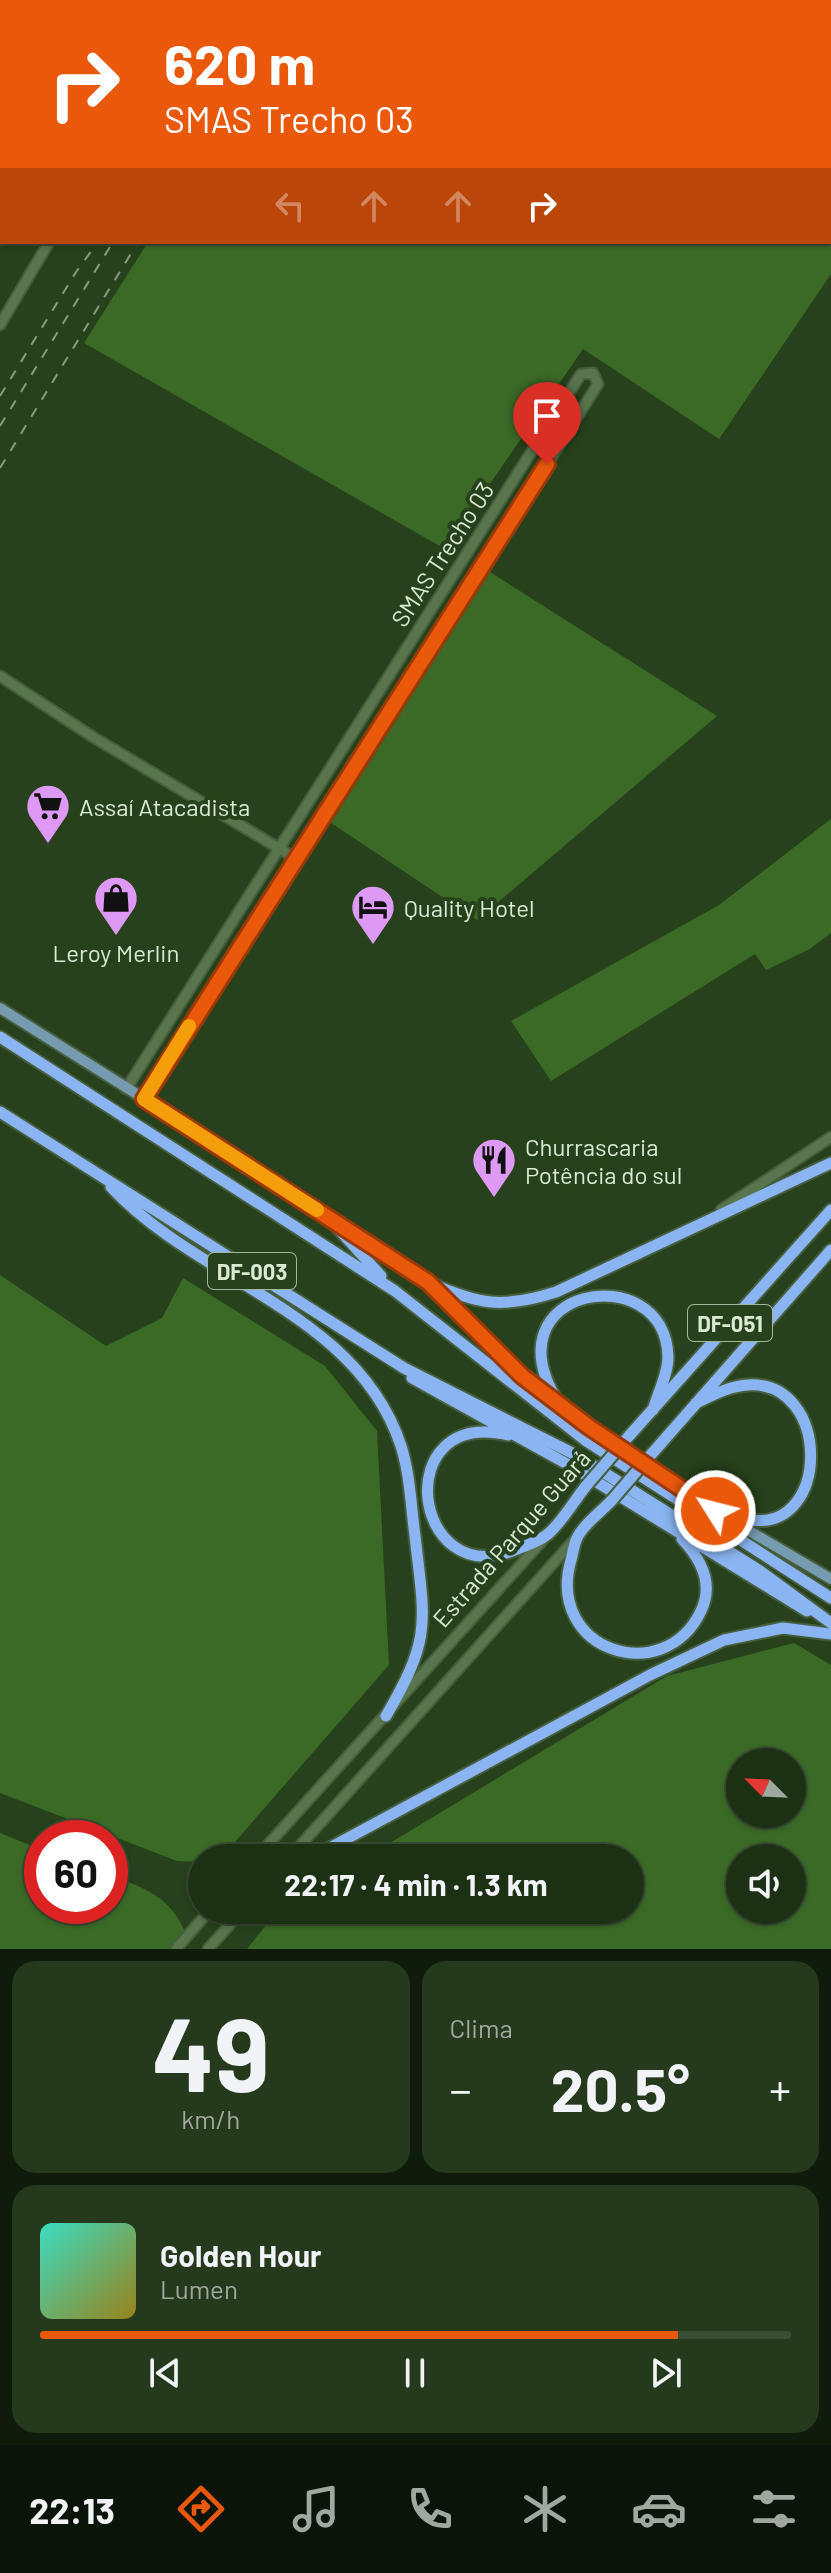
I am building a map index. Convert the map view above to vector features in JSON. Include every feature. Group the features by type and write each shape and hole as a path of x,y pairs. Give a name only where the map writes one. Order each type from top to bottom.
{"highway":[{"name":"DF-003","path":"0,1037 395,1291 449,1330 518,1389 585,1440 831,1598"},
{"name":"DF-003","path":"0,1112 404,1368 576,1455 760,1571 831,1623"},
{"path":"428,1282 484,1303 531,1300 556,1292 708,1219 727,1214 831,1163"},
{"path":"100,1174 153,1226 345,1355 366,1378 393,1424 406,1462 425,1623 418,1656 386,1716"},
{"name":"Estrada Parque Guará","path":"547,1535 629,1436 831,1210"},
{"path":"326,1215 395,1291"},
{"name":"Estrada Parque Guará","path":"578,1535 831,1250"},
{"path":"557,1403 540,1367 544,1335 563,1308 584,1298 600,1295 624,1298 642,1306 652,1315 665,1336 668,1360 653,1410"},
{"path":"404,1368 431,1391 524,1439 785,1599 831,1623"},
{"path":"694,1495 749,1520 779,1517 804,1499 812,1489 819,1463 818,1446 809,1420 798,1404 778,1391 752,1385 740,1386 696,1403"},
{"path":"518,1389 557,1403"},
{"path":"524,1439 488,1431 458,1438 434,1461 427,1479 426,1499 440,1533 453,1545 476,1556 499,1555 547,1535"},
{"path":"578,1535 566,1576 566,1593 573,1619 597,1642 636,1653 651,1651 681,1637 704,1602 707,1589 702,1567 671,1527"},
{"path":"337,1844 650,1675 724,1640 783,1628 831,1634"}],"main road":[{"path":"0,1008 428,1282 522,1376 557,1403 737,1526 831,1579"}],"street":[{"path":"0,325 48,244"},
{"name":"SMAS Trecho 03","path":"126,1089 581,374 590,371 596,375 598,384 144,1099"},
{"path":"0,676 93,737 295,858"},
{"path":"358,724 373,734"},
{"path":"145,1058 162,1068"},
{"path":"708,1219 831,1137"},
{"name":"Estrada Parque Guará","path":"269,1844 547,1535"},
{"name":"Estrada Parque Guará","path":"302,1844 578,1535"},
{"path":"176,1949 198,1924"},
{"path":"208,1949 230,1924"}],"green space":[{"path":"147,244 831,244 831,274 719,439 583,349 445,549 84,343"},
{"path":"490,572 717,716 477,920 331,823"},
{"path":"831,819 831,933 810,949 766,970 755,954 551,1081 511,1021 719,905"},
{"path":"0,1275 106,1346 162,1318 183,1278 325,1366 377,1431 389,1665 233,1844 188,1844 188,1861 177,1861 128,1842 128,1820 70,1820 0,1793"},
{"path":"794,1643 831,1665 831,1949 247,1949 267,1924 644,1924 644,1844 388,1844 667,1676"},
{"path":"0,1833 24,1843 24,1924 128,1924 128,1882 164,1902 185,1932 172,1949 0,1949"}],"railway":[{"path":"0,396 97,244"},
{"path":"0,426 112,244"},
{"path":"0,468 137,244"}],"slow traffic":[{"path":"189,1026 144,1099 317,1210"}],"place":[{"name":"Assaí Atacadista","path":"48,845"},
{"name":"Leroy Merlin","path":"116,937"},
{"name":"Quality Hotel","path":"373,946"},
{"name":"Churrascaria Potência do sul","path":"494,1199"}],"route":[{"path":"547,464 370,738 144,1099 340,1222 428,1282 522,1376 589,1427 715,1511"}]}
